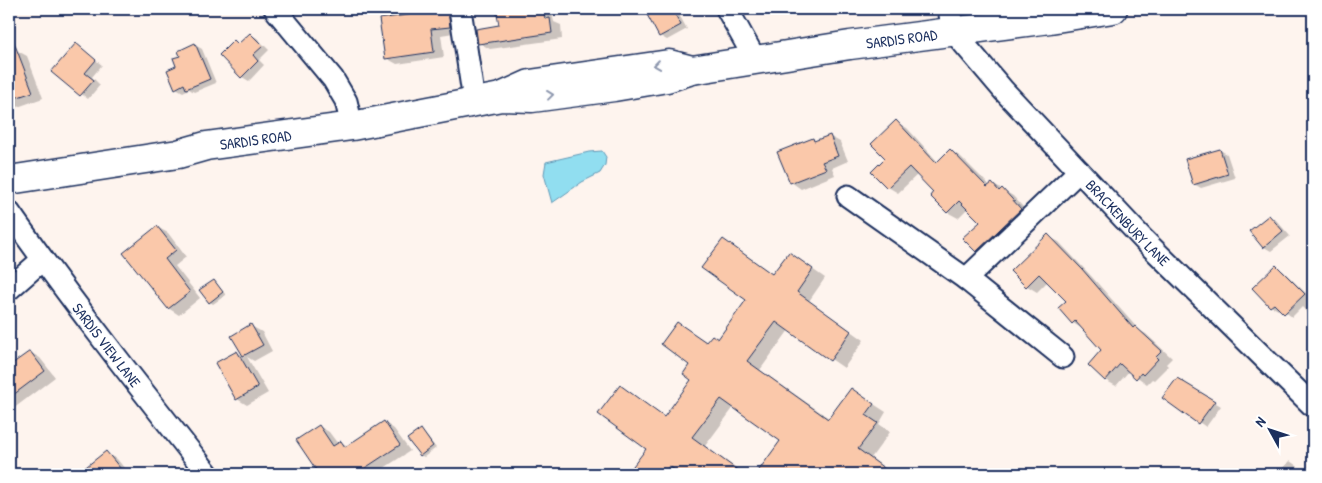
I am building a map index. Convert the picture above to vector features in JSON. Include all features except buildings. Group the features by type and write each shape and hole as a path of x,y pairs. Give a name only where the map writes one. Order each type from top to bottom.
{"main road":[{"name":"SARDIS ROAD","path":"9,180 178,154 206,146 352,126 474,101 501,97 532,98 614,88 667,78 692,70 755,60 951,20 1050,19 1113,9"}],"street":[{"path":"275,9 333,79 346,100 352,126"},
{"path":"460,9 474,101"},
{"path":"727,9 755,60"},
{"name":"BRACKENBURY LANE","path":"951,20 1004,91 1079,171 1144,240 1313,406"},
{"path":"966,279 1079,171"},
{"path":"848,196 966,279 1063,358"},
{"name":"SARDIS VIEW LANE","path":"9,212 42,260 208,474"},
{"path":"9,289 42,260"}],"water":[{"path":"602,151 606,157 605,165 600,173 582,182 552,203 544,174 546,162 589,152"}]}
